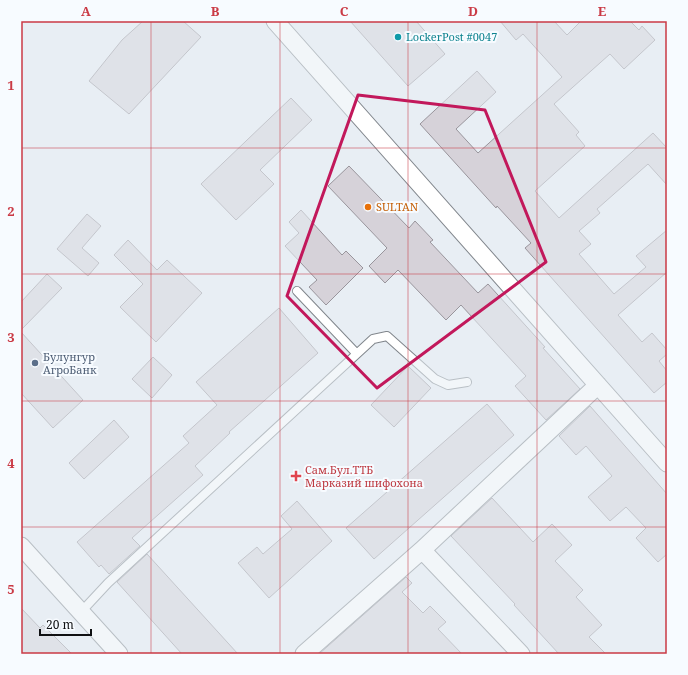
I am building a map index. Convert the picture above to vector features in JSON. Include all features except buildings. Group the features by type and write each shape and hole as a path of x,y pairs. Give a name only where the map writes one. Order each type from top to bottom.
{"street":[{"path":"275,21 667,463"},
{"path":"304,654 422,550 598,385"},
{"path":"21,546 119,654"},
{"path":"422,550 521,654"}],"lane":[{"path":"297,291 356,353"},
{"path":"81,612 108,583 372,339 387,336 435,379 448,385 467,382"}],"highlighted area":[{"path":"358,95 485,110 546,262 377,388 287,296"}],"place":[{"name":"LockerPost #0047","path":"398,37"},
{"name":"SULTAN","path":"368,207"},
{"name":"Булунгур АгроБанк","path":"35,363"},
{"name":"Сам.Бул.ТТБ Марказий шифохона","path":"296,476"}]}
